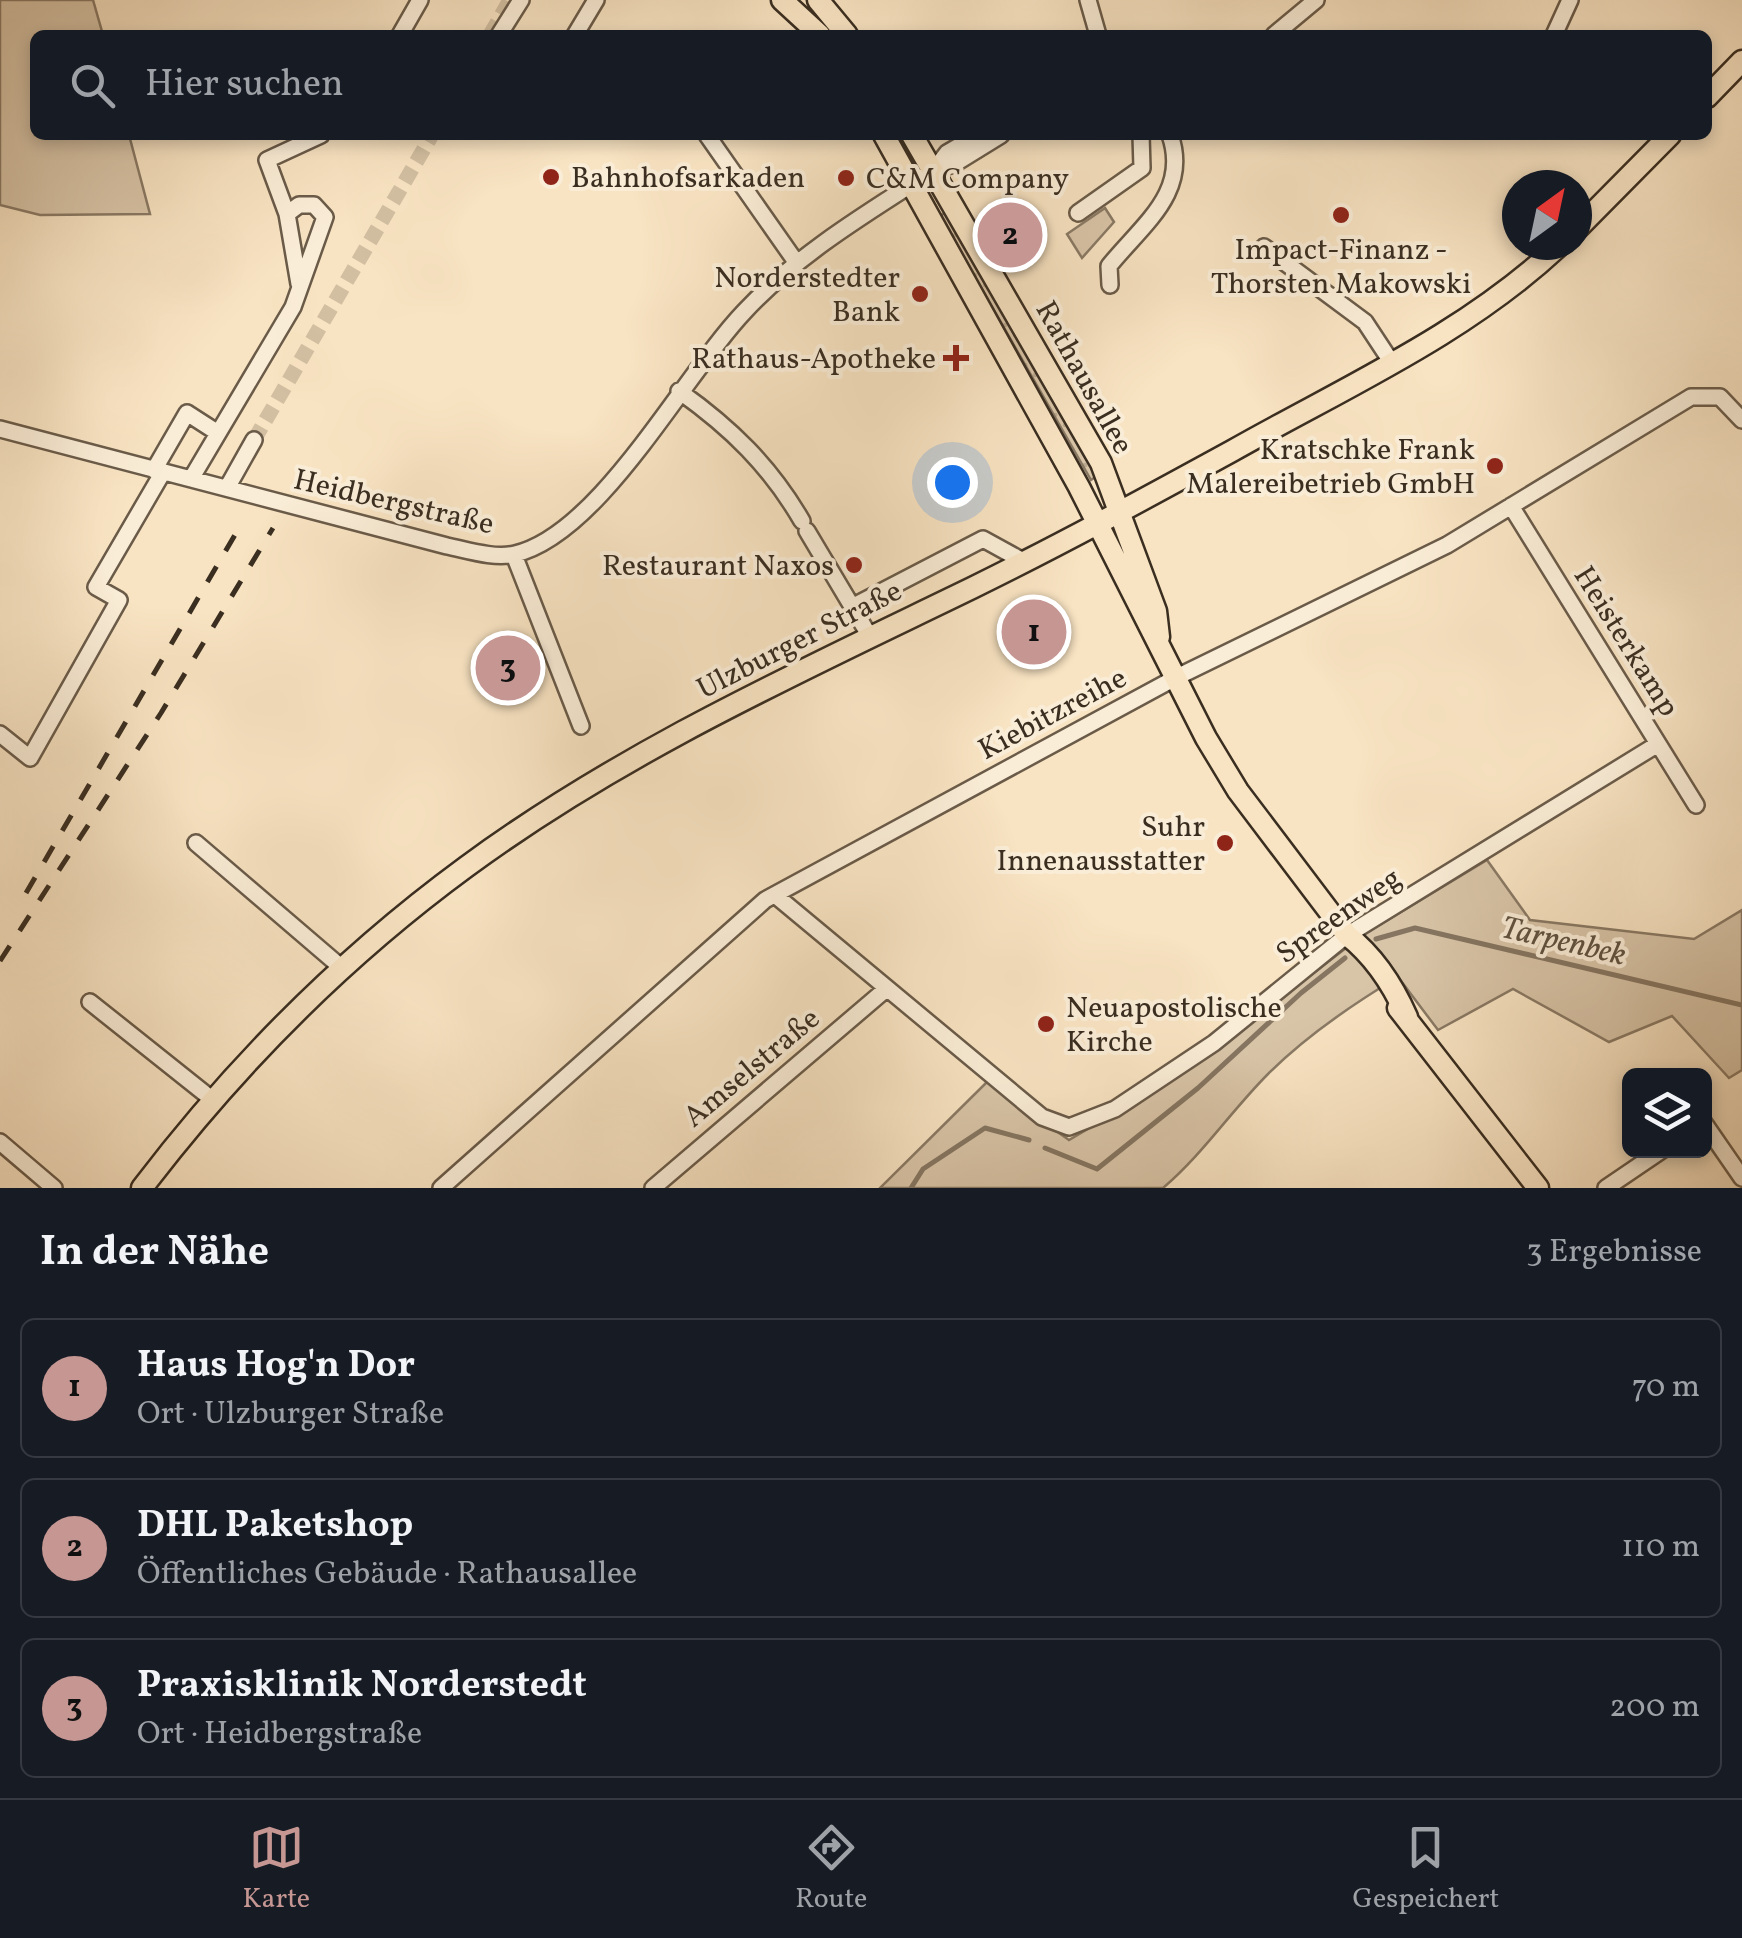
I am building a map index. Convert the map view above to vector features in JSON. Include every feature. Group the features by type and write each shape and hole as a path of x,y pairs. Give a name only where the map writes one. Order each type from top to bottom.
{"main road":[{"path":"782,0 815,30"},
{"path":"818,0 843,30"},
{"path":"1712,92 1742,62"},
{"name":"Rathausallee","path":"887,140 1096,523 1142,616 1159,639"},
{"name":"Rathausallee","path":"915,140 1100,463 1156,611 1159,639"},
{"path":"1592,214 1665,140"},
{"name":"Ulzburger Straße","path":"142,1188 213,1100 342,968 467,866 555,806 714,714 1024,561 1392,363 1481,311 1542,260"},
{"path":"1159,639 1238,791 1347,935 1363,948 1394,988 1407,1017 1538,1188"}],"street":[{"path":"403,30 420,0"},
{"path":"502,30 520,0"},
{"path":"578,30 596,0"},
{"path":"1088,0 1097,30"},
{"path":"1280,30 1316,0"},
{"path":"1556,30 1570,0"},
{"path":"300,284 287,214 267,160 309,140"},
{"path":"711,140 796,262"},
{"path":"913,184 934,170 948,153 970,140"},
{"path":"934,170 954,164 994,140"},
{"path":"1078,213 1142,168 1141,140"},
{"path":"1110,284 1109,266 1174,182 1179,162 1172,140"},
{"name":"Heidbergstraße","path":"0,429 446,546 514,555 577,518 622,469 744,312 796,262 913,184"},
{"path":"191,479 293,307 325,216 314,206 298,205 287,214"},
{"path":"1264,248 1365,322 1392,363"},
{"path":"679,391 753,451 774,474 869,635"},
{"name":"Kiebitzreihe","path":"441,1188 760,903 1176,678 1447,546 1694,396 1722,398 1742,420"},
{"path":"0,734 30,758 119,600 96,588 187,413 218,433"},
{"path":"227,488 254,440"},
{"name":"Heisterkamp","path":"1511,506 1696,805"},
{"path":"852,607 983,539 1024,561"},
{"path":"514,555 581,726"},
{"name":"Spreenweg","path":"775,895 1042,1117 1069,1128 1115,1109 1214,1043 1347,935 1658,744"},
{"path":"196,843 342,968"},
{"name":"Amselstraße","path":"653,1188 885,990"},
{"path":"90,1002 213,1100"},
{"path":"1712,1135 1742,1178"},
{"path":"0,1142 54,1188"},
{"path":"1606,1188 1650,1158"}],"shaded area":[{"path":"0,0 93,0 102,30 30,30 30,140 130,140 150,214 40,215 0,205"},
{"path":"1105,208 1114,222 1082,258 1067,234"},
{"path":"950,210 1101,473 1091,480 940,216"},
{"path":"1487,860 1530,920 1694,939 1742,910 1742,1070 1729,1078 1672,1016 1609,1042 1513,989 1438,1030 1398,977 1282,1060 1163,1188 880,1188 987,1082 1069,1140 1186,1071 1363,935"}],"waterway":[{"name":"Tarpenbek","path":"1376,939 1415,928 1742,1005"},
{"name":"Tarpenbek","path":"1045,1148 1097,1169 1198,1088 1345,958"},
{"name":"Tarpenbek","path":"911,1188 923,1169 985,1128 1029,1140"}],"tunnel":[{"path":"493,30 510,0"},
{"path":"254,440 429,140"}],"railway":[{"path":"26,893 243,521"},
{"path":"0,961 161,713 273,528"}],"place":[{"name":"Bahnhofsarkaden","path":"551,177"},
{"name":"C&M Company","path":"846,178"},
{"name":"Impact-Finanz - Thorsten Makowski","path":"1341,215"},
{"name":"DHL Paketshop","path":"1010,235"},
{"name":"Norderstedter Bank","path":"920,294"},
{"name":"Rathaus-Apotheke","path":"956,358"},
{"name":"Kratschke Frank Malereibetrieb GmbH","path":"1495,466"},
{"name":"Restaurant Naxos","path":"854,565"},
{"name":"Haus Hog'n Dor","path":"1034,632"},
{"name":"Praxisklinik Norderstedt","path":"508,668"},
{"name":"Suhr Innenausstatter","path":"1225,843"},
{"name":"Neuapostolische Kirche","path":"1046,1024"}]}
